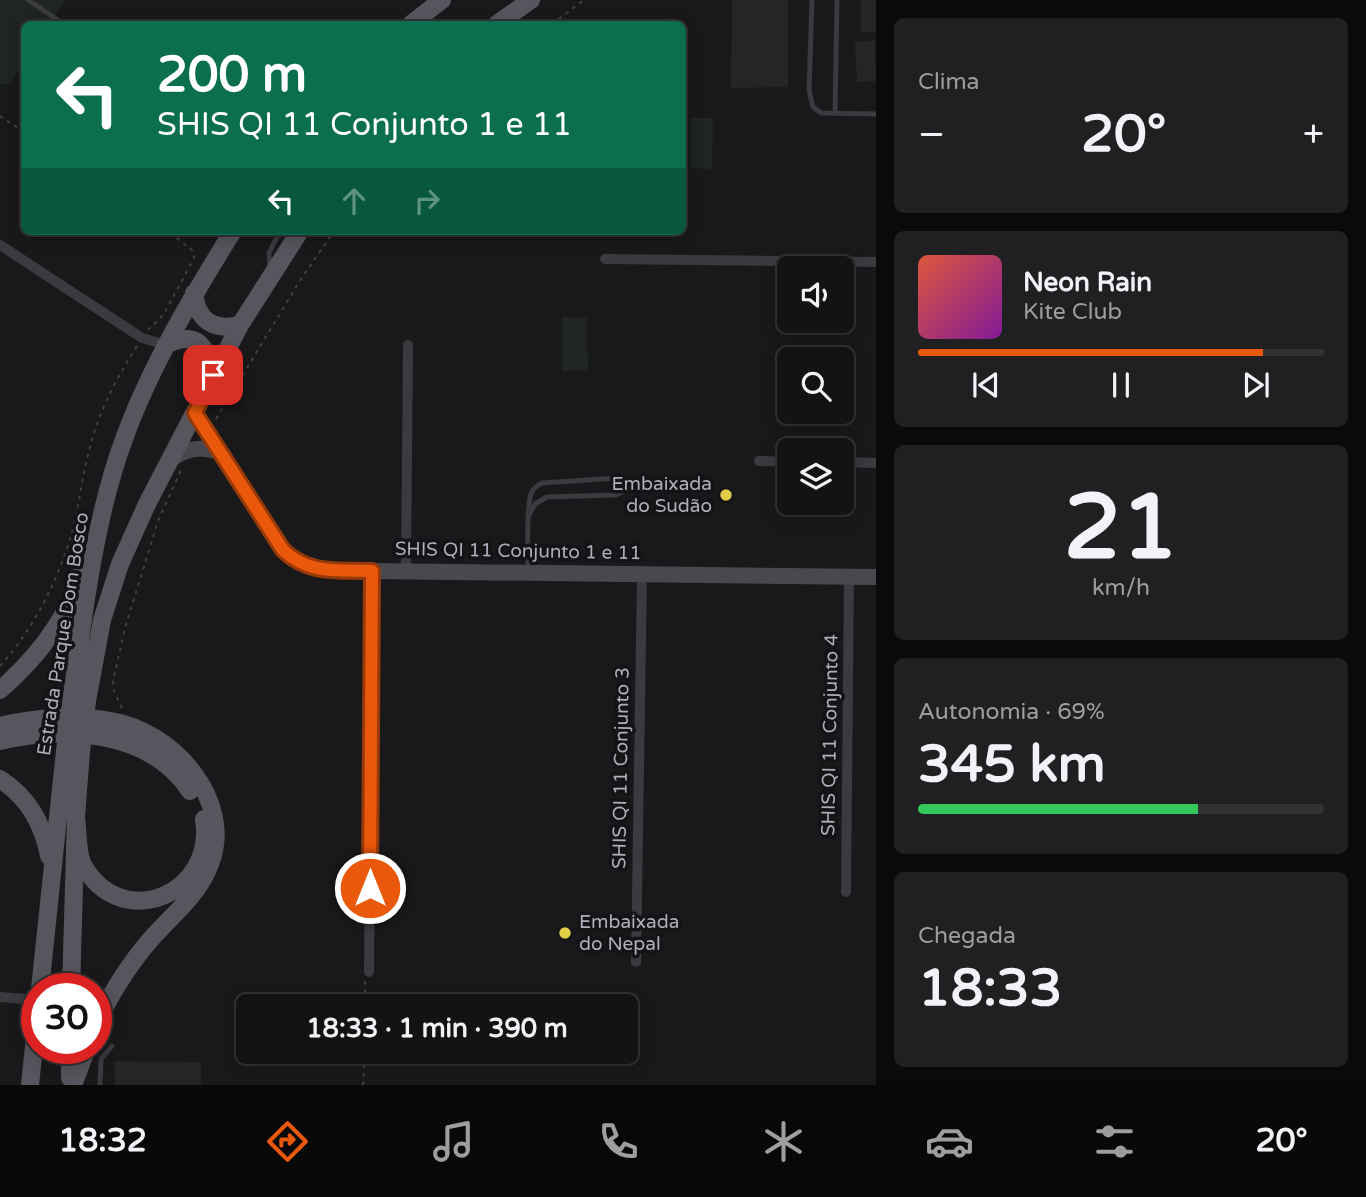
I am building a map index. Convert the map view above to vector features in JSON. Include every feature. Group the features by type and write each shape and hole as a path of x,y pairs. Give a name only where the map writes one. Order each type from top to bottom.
{"main road":[{"path":"413,21 442,0"},
{"path":"501,21 531,0"},
{"name":"Estrada Parque Dom Bosco","path":"42,973 51,881 73,752 84,611 104,507 124,439 166,345 194,293 230,235"},
{"name":"Estrada Parque Dom Bosco","path":"79,698 120,564 171,459 199,420 213,375 240,325 297,235"},
{"path":"194,293 199,314 207,323 218,327 240,325"},
{"path":"166,345 183,339 198,342 206,349 213,375"},
{"path":"0,690 38,651 64,613 77,588 104,507"},
{"path":"0,726 60,719 111,721 128,726 160,741 185,763 204,789 212,806 216,846 202,882 119,978 112,992"},
{"path":"0,741 36,734 92,734 115,738 154,756 180,776 202,810 206,832 198,866 183,884 162,897 137,902 111,895 98,886 82,863 76,817"},
{"name":"Estrada Parque Dom Bosco","path":"71,973 76,817 73,752"},
{"path":"0,779 18,793 36,815 44,834 51,881"},
{"path":"30,1085 32,1064"},
{"path":"71,1064 72,1085"},
{"path":"72,1085 81,1064"}],"street":[{"path":"411,21 427,0"},
{"path":"0,245 142,338 166,345"},
{"path":"605,259 876,262"},
{"path":"406,570 408,345"},
{"name":"SHIS QI 11 Conjunto 1 e 11","path":"199,420 283,550 295,561 320,569 876,578"},
{"path":"171,459 184,451 201,447 219,452"},
{"path":"759,461 777,461"},
{"path":"854,462 876,463"},
{"path":"369,969 372,571"},
{"name":"SHIS QI 11 Conjunto 3","path":"636,962 642,574"},
{"name":"SHIS QI 11 Conjunto 4","path":"846,892 849,577"},
{"path":"0,997 21,999"}],"lane":[{"path":"28,0 60,21"},
{"path":"812,0 810,100 813,107 821,113 876,114"},
{"path":"835,113 837,0"},
{"path":"270,278 269,253 275,235"},
{"path":"528,572 529,515 530,495 534,487 542,483 617,478 625,485 622,492 616,495 547,497 535,505 529,515"},
{"path":"100,1085 101,1064"}],"path":[{"path":"556,21 584,0"},
{"path":"0,117 21,130"},
{"path":"0,666 15,650 52,586 71,534 90,446 102,410 125,364 142,338 164,314 194,258 193,251 173,235"},
{"path":"199,420 212,424 301,279 331,235"},
{"path":"365,994 369,969"},
{"path":"363,1085 364,1064"}],"shaded area":[{"path":"0,0 65,0 51,21 21,21 21,67 10,84 0,84"},
{"path":"732,0 788,0 788,87 731,88"},
{"path":"861,0 876,0 876,32 861,32"},
{"path":"875,40 876,81 857,82 855,42"},
{"path":"691,118 713,118 712,169 691,168"},
{"path":"562,317 587,317 588,371 562,371"},
{"path":"115,1061 201,1062 201,1085 115,1085"}],"place":[{"name":"Embaixada do Sudão","path":"726,495"},
{"name":"Embaixada do Nepal","path":"565,933"}],"route":[{"path":"213,375 195,413 283,550 307,567 372,571 370,888"}]}
